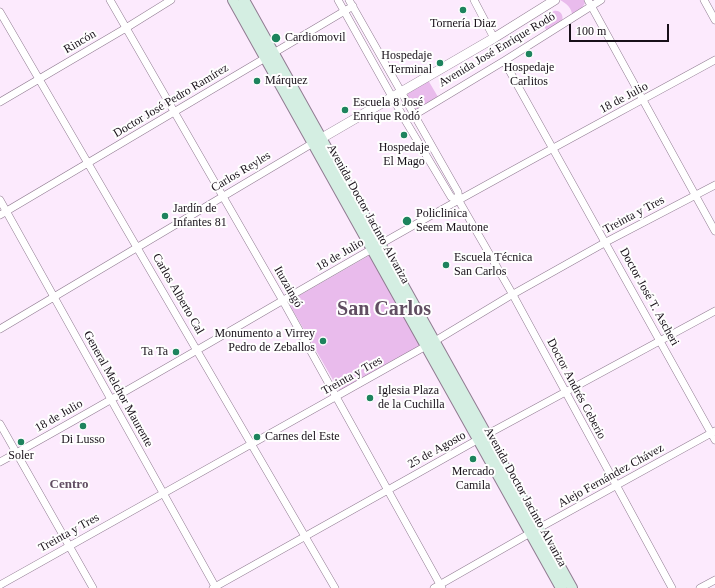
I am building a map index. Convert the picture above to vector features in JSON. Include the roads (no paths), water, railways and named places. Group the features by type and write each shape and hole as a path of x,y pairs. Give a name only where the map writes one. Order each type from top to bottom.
{"main road":[{"name":"Avenida Doctor Jacinto Alvariza","path":"233,0 269,56 377,246 534,531 561,588"},
{"name":"Avenida Doctor Jacinto Alvariza","path":"244,0 269,56"},
{"name":"Avenida Doctor Jacinto Alvariza","path":"534,531 572,588"}],"street":[{"name":"Ituzaingó","path":"110,0 337,397 439,587"},
{"name":"Rincón","path":"0,102 171,0"},
{"name":"Doctor Andrés Ceberio","path":"338,0 405,120 451,197 459,201"},
{"path":"474,0 494,38"},
{"name":"Avenida José Enrique Rodó","path":"392,97 494,38 555,0"},
{"path":"588,0 715,231"},
{"name":"Avenida José Enrique Rodó","path":"405,120 504,61 601,0"},
{"path":"704,0 715,20"},
{"name":"Doctor José Pedro Ramírez","path":"3,213 344,11 351,3"},
{"name":"Doctor Andrés Ceberio","path":"351,3 458,192 459,201 513,295 672,588"},
{"name":"Carlos Alberto Cal","path":"0,12 40,78 336,588"},
{"name":"18 de Julio","path":"0,462 377,246 715,60"},
{"name":"Doctor José T. Ascheri","path":"504,61 714,435"},
{"name":"Carlos Reyles","path":"0,329 392,97"},
{"name":"Treinta y Tres","path":"0,585 431,344 606,242 715,185"},
{"name":"General Melchor Maurente","path":"0,200 3,213 54,297 164,493 215,588"},
{"name":"25 de Agosto","path":"215,588 482,437 715,311"},
{"path":"0,424 92,588"},
{"name":"Alejo Fernández Chávez","path":"439,587 534,531 714,435"},
{"path":"700,588 715,580"}],"place":[{"name":"Tornería Diaz","path":"463,10"},
{"name":"Cardiomovil","path":"276,38"},
{"name":"Hospedaje Carlitos","path":"529,54"},
{"name":"Hospedaje Terminal","path":"440,63"},
{"name":"Márquez","path":"257,81"},
{"name":"Escuela 8 José Enrique Rodó","path":"345,110"},
{"name":"Hospedaje El Mago","path":"404,135"},
{"name":"Jardín de Infantes 81","path":"165,216"},
{"name":"Policlinica Seem Mautone","path":"407,221"},
{"name":"Escuela Técnica San Carlos","path":"446,265"},
{"name":"Monumento a Virrey Pedro de Zeballos","path":"323,341"},
{"name":"Ta Ta","path":"176,352"},
{"name":"Iglesia Plaza de la Cuchilla","path":"370,398"},
{"name":"Di Lusso","path":"83,426"},
{"name":"Carnes del Este","path":"257,437"},
{"name":"Soler","path":"21,442"},
{"name":"Mercado Camila","path":"473,459"}],"district":[{"name":"San Carlos","path":"384,310"},
{"name":"Centro","path":"69,485"}]}
